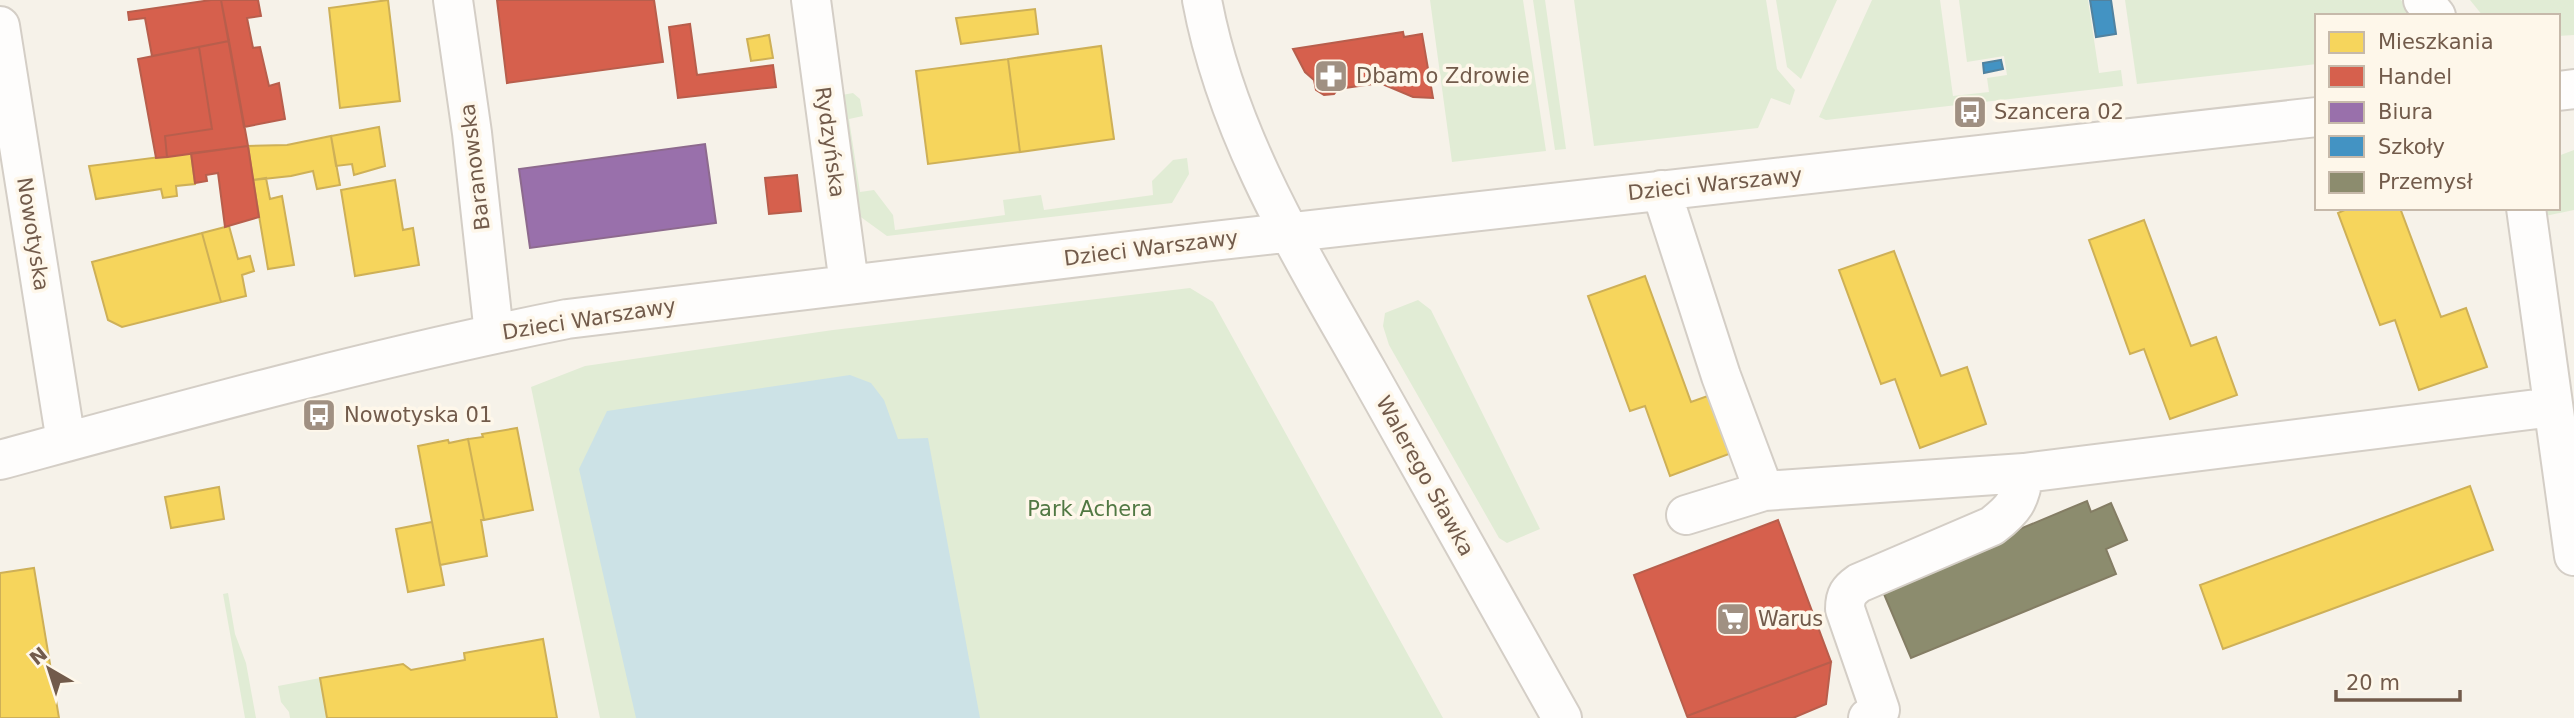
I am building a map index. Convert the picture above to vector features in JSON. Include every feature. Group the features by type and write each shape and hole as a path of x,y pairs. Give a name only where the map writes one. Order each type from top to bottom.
{"street":[{"name":"Baranowska","path":"453,0 472,133 494,334"},
{"name":"Rydzyńska","path":"811,0 849,284"},
{"name":"Walerego Sławka","path":"1202,0 1214,56 1252,161 1328,304 1562,718"},
{"path":"2423,0 2434,14"},
{"name":"Nowotyska","path":"0,26 66,442"},
{"name":"Dzieci Warszawy","path":"0,460 313,376 567,319 1291,232 2315,117"},
{"path":"1661,190 1721,376 1764,491"},
{"path":"2526,210 2574,556"},
{"path":"1686,515 1764,491 2024,473 2553,407"},
{"path":"1868,718 1880,710 1845,609 1845,598 1849,590 1859,583 1992,526 2009,513 2018,501 2024,473"}],"green space":[{"path":"1430,0 1523,0 1546,151 1452,162"},
{"path":"1533,0 1545,0 1566,149 1555,150"},
{"path":"1574,0 1766,0 1777,69 1795,90 1790,105 1771,98 1758,128 1594,146"},
{"path":"1776,0 1837,0 1801,79 1787,67"},
{"path":"1872,0 1940,0 1953,96 1989,92 1987,78 2007,75 2004,56 1967,62 1959,0 2088,0 2099,73 2121,70 2123,86 1826,120 1819,117"},
{"path":"2125,0 2401,0 2412,14 2315,14 2315,64 2137,84"},
{"path":"2470,0 2574,0 2574,35 2560,36 2560,14 2481,14"},
{"path":"853,93 860,99 863,116 849,119 860,192 874,190 893,215 895,230 1005,215 1003,200 1041,195 1044,210 1153,195 1152,181 1173,160 1187,158 1189,174 1172,203 887,236 858,215 842,95"},
{"path":"2574,150 2574,210 2545,216 2544,210 2560,210 2560,155"},
{"name":"Park Achera","path":"1190,288 1213,302 1443,718 600,718 531,387 585,366 833,330"},
{"path":"1418,300 1431,310 1540,529 1507,543 1499,538 1389,345 1383,326 1385,313"},
{"path":"228,593 235,634 246,663 256,718 245,718 223,594"},
{"path":"320,678 327,718 290,718 281,702 278,686"}],"shaded area":[{"path":"850,375 871,383 884,400 898,439 928,438 980,718 636,718 579,469 607,411"}],"building: Mieszkania":[{"path":"388,0 400,101 340,108 329,8"},
{"path":"1035,9 1038,34 961,44 956,18"},
{"path":"769,35 773,58 751,61 747,39"},
{"path":"1101,46 1114,139 1020,152 1008,59"},
{"path":"1008,59 1020,152 928,164 916,71"},
{"path":"379,127 385,166 354,175 352,164 336,166 331,136"},
{"path":"331,136 340,185 317,189 313,171 253,180 248,146 287,145"},
{"path":"191,153 195,184 176,186 177,196 163,198 161,189 96,199 89,166"},
{"path":"266,178 270,199 282,196 294,265 268,269 253,180"},
{"path":"395,180 403,230 413,228 419,265 355,276 341,190"},
{"path":"2345,210 2401,210 2441,317 2466,308 2487,367 2419,390 2395,320 2380,325 2338,213"},
{"path":"2144,220 2191,346 2216,337 2237,395 2170,419 2144,349 2130,354 2089,240"},
{"path":"229,226 238,259 250,256 254,271 242,275 246,296 221,302 202,233"},
{"path":"202,233 221,302 122,327 108,320 92,262"},
{"path":"1894,251 1941,376 1967,367 1986,424 1920,448 1895,379 1881,384 1839,270"},
{"path":"1645,276 1691,402 1716,393 1737,451 1670,476 1645,406 1630,411 1588,296"},
{"path":"517,428 533,510 484,520 468,439"},
{"path":"468,439 484,520 481,520 487,556 440,565 418,446"},
{"path":"2470,486 2493,550 2223,649 2200,585"},
{"path":"219,487 224,519 171,528 165,497"},
{"path":"432,522 444,585 408,592 396,529"},
{"path":"34,568 59,718 0,718 0,573"},
{"path":"543,639 557,718 327,718 320,678 403,664 411,670 465,660 464,653"}],"building: Handel":[{"path":"221,0 229,41 152,56 145,18 129,20 128,12"},
{"path":"221,0 258,0 261,16 247,18 253,48 260,47 269,86 279,83 285,119 244,127"},
{"path":"497,0 654,0 663,62 507,83"},
{"path":"690,24 697,75 773,65 776,87 678,98 669,27"},
{"path":"1403,32 1404,37 1422,34 1433,98 1413,97 1380,83 1338,89 1334,94 1324,95 1316,90 1314,80 1305,72 1293,49"},
{"path":"229,41 248,146 167,157 165,136 212,129 199,47"},
{"path":"199,47 212,129 165,136 167,157 156,158 138,59"},
{"path":"248,146 259,217 225,227 218,173 206,175 207,181 195,183 191,153"},
{"path":"797,175 801,211 769,214 765,178"},
{"name":"Warus","path":"1778,520 1831,662 1687,716 1634,575"},
{"path":"1831,662 1826,704 1793,718 1687,716"}],"building: Biura":[{"path":"705,144 716,223 530,248 519,169"}],"building: Szkoły":[{"path":"2090,0 2111,0 2116,34 2096,37"},
{"path":"2001,60 2003,69 1984,73 1983,63"}],"building: Przemysł":[{"path":"2087,501 2091,512 2111,503 2127,540 2106,549 2116,574 1911,658 1881,587"}],"place":[{"name":"Dbam o Zdrowie","path":"1331,76"},
{"name":"Szancera 02","path":"1970,112"},
{"name":"Nowotyska 01","path":"319,415"},
{"name":"Warus","path":"1733,619"}]}
